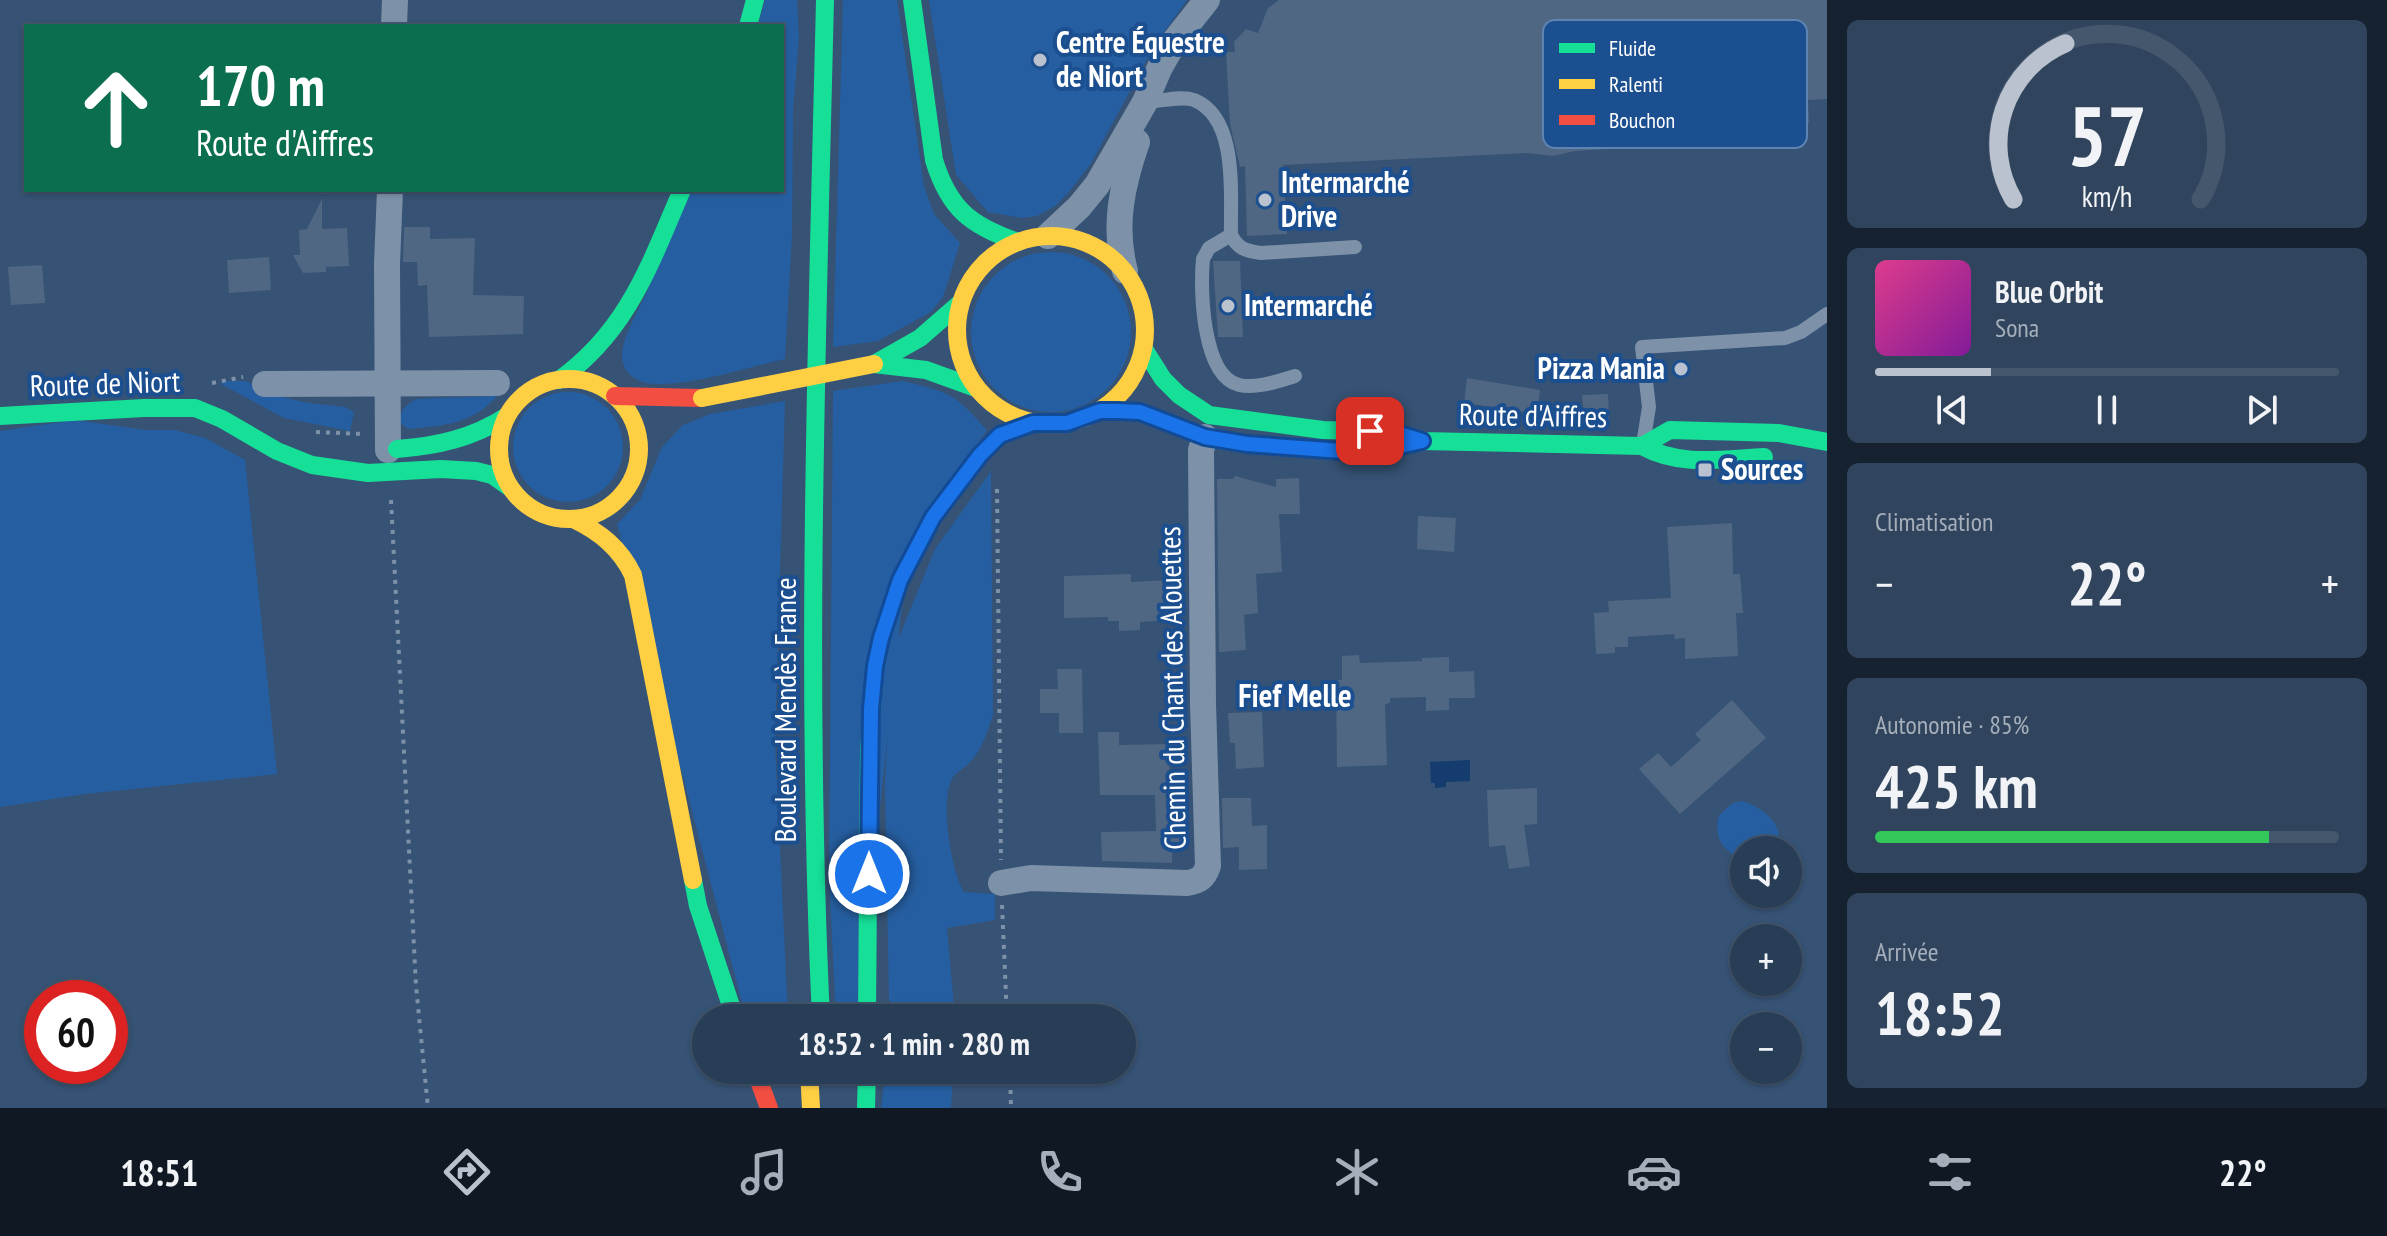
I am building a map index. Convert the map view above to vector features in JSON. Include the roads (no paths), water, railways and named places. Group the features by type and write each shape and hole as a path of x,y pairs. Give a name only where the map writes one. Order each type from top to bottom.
{"main road":[{"path":"749,24 755,0"},
{"path":"810,403 812,0"},
{"path":"810,403 825,0"},
{"path":"912,0 939,183 950,202 965,217 997,236 1018,242"},
{"path":"384,457 459,441 488,430 507,416 534,388 559,380 590,356 615,327 632,299 681,192"},
{"path":"874,364 906,347 944,320 959,304 980,268 997,253 1018,242 1048,236 1070,238 1090,244 1125,271 1136,289 1143,310 1144,349 1137,370 1127,386 1100,411"},
{"path":"959,304 957,330 965,371 976,388 1001,411 1033,423"},
{"name":"Route d'Aiffres","path":"1144,349 1163,379 1179,395 1209,415 1225,419 1323,430 1393,432 1422,441 1642,446 1670,430 1779,433 1827,442"},
{"path":"559,380 588,382 615,396 702,398 874,364 930,369 976,388"},
{"name":"Route de Niort","path":"0,403 190,394 214,398 284,438 316,446"},
{"path":"384,457 441,469 492,475 537,512 554,518 573,519 605,509 618,499 636,470 639,453 633,422 615,396"},
{"path":"674,415 702,398"},
{"name":"Boulevard Mendès France","path":"805,1004 797,588 810,403"},
{"name":"Boulevard Mendès France","path":"810,403 814,828 820,1004"},
{"name":"Route de Niort","path":"0,416 195,408 222,419 296,460 331,470 384,457"},
{"path":"867,1004 869,751 875,666 900,580 933,517 980,455 1000,435 1033,423 1067,423 1100,411 1140,412 1205,437 1247,444"},
{"path":"507,416 499,445 499,460 509,487"},
{"path":"639,453 658,428"},
{"name":"Route d'Aiffres","path":"1393,449 1422,441"},
{"name":"Route d'Aiffres","path":"1642,446 1656,455 1671,459 1827,456"},
{"path":"573,519 602,535 616,547 628,562 633,575 698,906 730,1004"},
{"path":"760,1084 769,1108"},
{"path":"810,1084 811,1108"},
{"path":"825,1084 826,1108"},
{"path":"866,1108 867,1084"}],"street":[{"path":"394,24 395,0"},
{"path":"1048,236 1097,185 1145,102 1176,39 1207,0"},
{"path":"1125,271 1119,238 1121,200 1145,102"},
{"path":"384,457 390,192"},
{"path":"265,384 497,383"},
{"name":"Chemin du Chant des Alouettes","path":"1001,883 1031,878 1187,883 1198,881 1205,874 1208,866 1201,450 1205,437"}],"lane":[{"path":"1145,102 1181,98 1193,100 1209,109 1220,125 1229,159 1231,235 1235,245 1261,253 1355,247"},
{"path":"1231,235 1209,248 1203,259 1207,339 1214,360 1229,379 1242,385 1271,383 1295,376"},
{"path":"1642,446 1649,407 1642,347 1785,338 1801,332 1827,314"}],"place":[{"name":"Centre Équestre de Niort","path":"1040,60"},
{"name":"Intermarché Drive","path":"1265,200"},
{"name":"Intermarché","path":"1228,306"},
{"name":"Pizza Mania","path":"1681,369"},
{"name":"Sources","path":"1705,470"}],"district":[{"name":"Fief Melle","path":"1295,696"}]}
